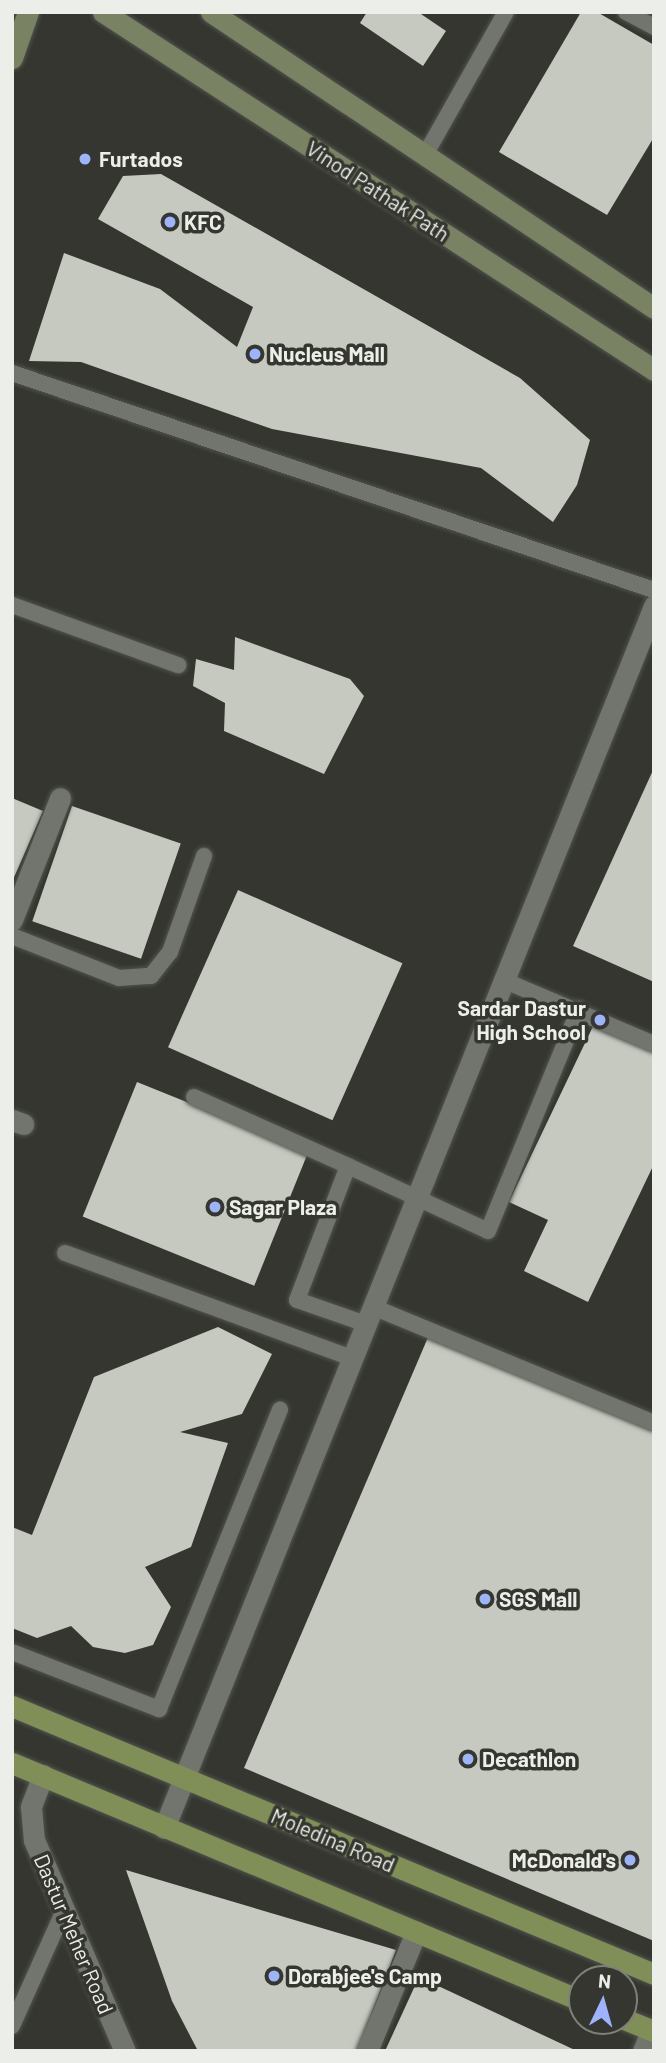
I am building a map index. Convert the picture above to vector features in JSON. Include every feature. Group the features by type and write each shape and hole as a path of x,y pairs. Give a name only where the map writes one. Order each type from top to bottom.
{"main road":[{"path":"12,58 29,12"},
{"name":"Vinod Pathak Path","path":"103,12 654,370"},
{"path":"211,12 654,309"},
{"name":"Moledina Road","path":"12,1706 654,1973"},
{"path":"12,1763 568,1995"}],"street":[{"path":"164,1828 654,606"},
{"path":"12,920 60,798"},
{"name":"Dastur Meher Road","path":"43,1775 31,1807 34,1840 62,1915 125,2051"},
{"path":"367,2051 416,1932"},
{"path":"643,2051 653,2031"}],"lane":[{"path":"425,155 506,12"},
{"path":"626,12 654,27"},
{"path":"12,373 654,590"},
{"path":"12,605 178,664"},
{"path":"12,936 118,978 151,976 170,952 204,856"},
{"path":"503,981 579,1009 654,1044"},
{"path":"194,1097 348,1166 415,1202 488,1231 579,1009"},
{"path":"348,1166 296,1300 370,1316 654,1423"},
{"path":"65,1253 352,1358"},
{"path":"12,1652 159,1709 280,1409"},
{"path":"12,2026 62,1915"}],"building":[{"path":"367,12 418,12 446,31 423,66 360,23"},
{"path":"581,12 597,12 654,45 654,137 607,215 499,152"},
{"name":"Nucleus Mall","path":"161,174 520,378 590,440 577,485 553,522 481,468 272,429 81,362 29,361 64,253 160,289 237,347 253,307 98,219 123,176"},
{"path":"235,637 350,679 364,696 324,774 224,731 225,703 193,686 196,659 234,670"},
{"path":"654,768 654,982 573,946"},
{"path":"12,798 43,811 12,882"},
{"path":"72,806 181,843 141,959 32,921"},
{"path":"238,890 402,963 332,1120 168,1047"},
{"path":"596,1020 654,1047 654,1164 588,1302 524,1271 548,1220 509,1202"},
{"path":"137,1082 309,1151 254,1286 83,1216"},
{"path":"218,1327 272,1354 242,1414 180,1432 228,1443 191,1547 145,1567 171,1607 153,1645 125,1653 93,1647 71,1626 37,1638 12,1628 12,1527 32,1535 94,1377"},
{"name":"SGS Mall","path":"429,1335 654,1431 654,1941 244,1768"},
{"name":"Dorabjee's Camp","path":"126,1870 396,1950 357,2051 198,2051 172,2001"},
{"path":"419,1977 577,2051 385,2051"}],"place":[{"name":"Furtados","path":"85,159"},
{"name":"KFC","path":"170,222"},
{"name":"Nucleus Mall","path":"255,354"},
{"name":"Sardar Dastur High School","path":"600,1020"},
{"name":"Sagar Plaza","path":"215,1207"},
{"name":"SGS Mall","path":"485,1599"},
{"name":"Decathlon","path":"468,1759"},
{"name":"McDonald's","path":"630,1860"},
{"name":"Dorabjee's Camp","path":"274,1976"}]}
